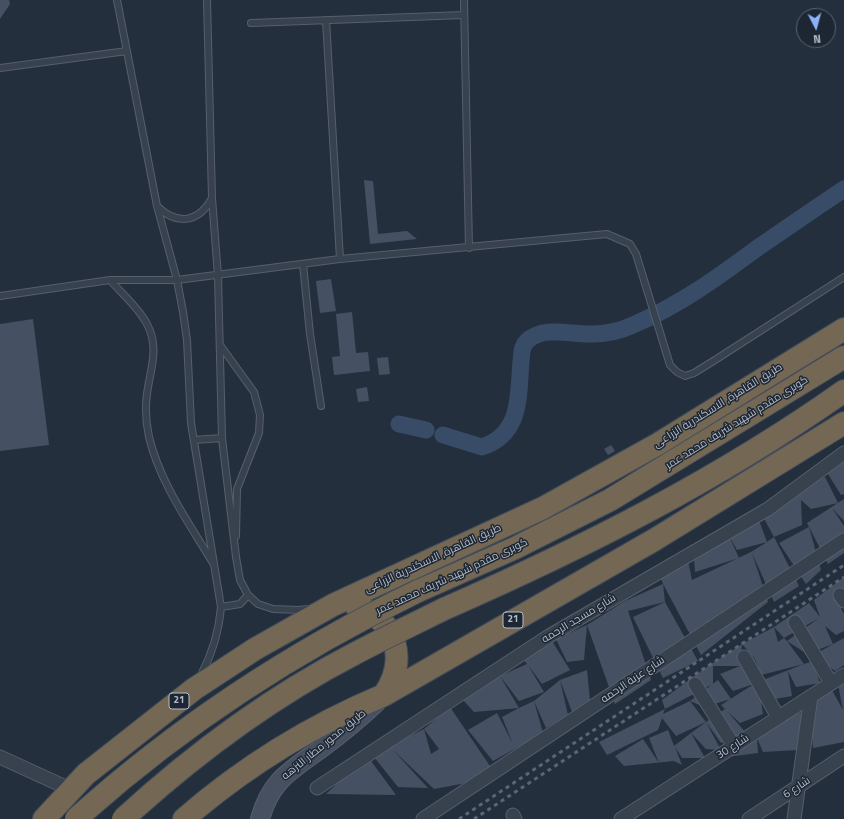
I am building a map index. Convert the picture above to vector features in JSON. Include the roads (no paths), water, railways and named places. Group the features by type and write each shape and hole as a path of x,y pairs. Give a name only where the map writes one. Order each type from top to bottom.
{"highway":[{"name":"طريق القاهرة, الاسكندرية الزراعى","path":"44,819 86,774 194,689 255,649 332,605 543,508 658,444 844,328"},
{"name":"كوبرى مقدم شهيد شريف محمد عمر","path":"76,819 146,759 234,695 324,639 418,591 515,548 610,500 844,357"},
{"path":"123,819 185,766 267,706 354,654 444,609 558,557 671,498 770,440 844,391"},
{"name":"21","path":"184,819 223,787 284,745 349,710 384,695 654,540 844,423"},
{"path":"332,605 349,605 365,610 383,623 390,632 397,653 397,664 395,675 384,695"}],"main road":[{"name":"طريق محور مطار النزهه","path":"260,819 266,801 282,777 349,727 384,695"}],"street":[{"name":"شارع مسجد الرحمه","path":"317,788 548,636 768,509 844,453"},
{"name":"شارع عزبة الرحمه","path":"422,819 844,540"},
{"path":"795,622 831,683"},
{"path":"744,657 778,717"},
{"name":"شارع 30","path":"621,819 844,674"},
{"path":"695,684 734,746"},
{"path":"794,819 811,696"},
{"name":"شارع 6","path":"749,819 844,756"},
{"path":"0,758 22,766 72,790"}],"lane":[{"path":"117,0 157,206 177,280 187,340 191,423 221,607 220,622 210,657 194,689"},
{"path":"207,0 212,198 218,276 222,438 240,580 248,595 258,604 273,609 298,610 332,605"},
{"path":"464,0 469,248"},
{"path":"251,22 464,15"},
{"path":"326,20 340,259"},
{"path":"1,68 127,51"},
{"path":"157,206 171,216 178,219 187,219 202,212 212,198"},
{"path":"0,296 110,280 177,280 218,276 340,259 607,234 630,244 640,266 670,365 676,372 685,376 694,373 844,277"},
{"path":"303,264 310,334 321,406"},
{"path":"110,280 142,316 151,332 154,355 146,409 148,435 152,450 165,483 215,566"},
{"path":"220,344 254,392 260,415 257,438 237,488 236,557"},
{"path":"194,440 222,438"},
{"path":"221,607 240,604 248,595"}],"waterway":[{"path":"443,435 482,447 495,441 505,433 511,423 518,400 523,348 525,343 534,336 550,332 584,334 607,333 628,327 650,317 697,291 844,189"},
{"path":"399,424 426,430"}],"railway":[{"path":"459,819 844,565"},
{"path":"474,819 844,577"}]}
